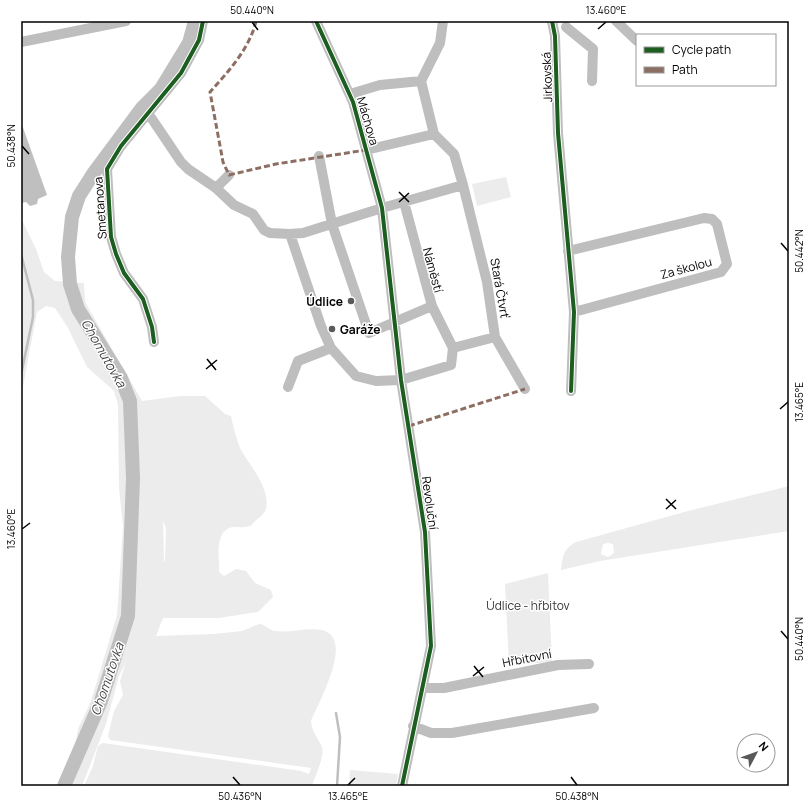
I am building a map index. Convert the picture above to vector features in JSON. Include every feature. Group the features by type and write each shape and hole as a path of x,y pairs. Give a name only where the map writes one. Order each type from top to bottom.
{"street":[{"path":"21,42 126,21"},
{"name":"Smetanova","path":"154,342 152,327 142,300 124,273 111,237 108,198 108,169 121,146 181,73 198,40 203,21"},
{"name":"Máchova","path":"316,21 350,94 382,208"},
{"path":"366,150 434,134 421,81 440,43 443,21"},
{"name":"Jirkovská","path":"552,21 556,36 558,133 574,312 571,391"},
{"path":"616,21 636,40"},
{"path":"569,24 594,49 592,81"},
{"name":"Jirkovská","path":"556,36 569,24"},
{"path":"350,94 380,85 421,81"},
{"path":"148,113 181,162 188,169 216,188 234,205 252,214 264,230 270,233 303,233 382,208 463,185"},
{"name":"Stará Čtvrť","path":"434,134 454,154 487,282 495,338 525,389"},
{"path":"319,156 332,224"},
{"path":"216,188 229,175"},
{"name":"Náměstí","path":"404,202 432,306 453,348"},
{"path":"382,208 395,320"},
{"name":"Za školou","path":"568,251 704,218 712,219 717,224 727,264 721,272 574,312"},
{"name":"Náměstí","path":"332,224 369,333 395,320 432,306"},
{"path":"290,234 321,326 331,348 356,376 376,381 401,380 451,365 453,348 495,338"},
{"name":"Revoluční","path":"395,320 401,380 425,532 431,646 423,688 413,726 402,786"},
{"path":"288,387 298,361 331,348"},
{"name":"Hřbitovní","path":"423,688 444,688 558,665 589,664"},
{"path":"413,726 431,733 452,733 594,708"}],"green space":[{"path":"506,177 511,197 477,206 472,184"},
{"path":"21,218 36,249 44,272 55,281 84,283 85,302 142,401 180,396 205,396 225,414 231,416 240,448 258,477 267,501 265,511 252,525 245,527 233,527 227,529 223,534 220,539 219,546 219,572 224,576 236,569 246,571 255,583 271,590 273,597 258,612 219,618 163,618 156,636 214,634 242,631 259,624 275,631 316,629 322,630 332,636 335,645 335,658 332,672 311,721 315,735 323,751 312,786 84,786 93,766 98,746 103,743 301,771 309,774 311,768 110,740 108,736 114,711 123,695 120,681 126,662 119,676 106,724 82,786 57,786 75,745 78,729 91,701 117,615 123,527 119,488 118,405 114,391 87,367 68,328 55,308 46,306 37,312 21,397","holes":["163,520 166,529 165,561 164,561"]},
{"path":"789,486 789,531 600,561 561,570 564,553 568,547 576,542 688,511","holes":["603,544 613,544 614,553 608,557 601,554"]},
{"name":"Údlice - hřbitov","path":"548,573 552,662 509,665 505,584"},
{"path":"350,770 398,774 396,786 349,786"}],"shaded area":[{"path":"21,122 47,195 38,199 37,204 30,206 26,202 21,203"}],"waterway":[{"name":"Chomutovka","path":"64,786 101,701 128,616 133,478 130,401 121,378 78,309 70,284 68,257 72,217 79,196 93,174 142,108 161,89 189,43 195,21"},
{"path":"21,254 33,300 33,317 21,375"},
{"path":"336,713 340,737 337,786"}],"marked path":[{"path":"256,21 244,50 231,68 210,92 223,162 229,175 276,164 366,150"},
{"path":"409,426 525,389"}],"cycle path":[{"path":"154,342 152,327 143,299 124,273 111,237 107,169 121,146 181,73 199,40 203,21"},
{"path":"316,21 353,102 382,208 401,380 425,532 431,646 402,786"},
{"path":"552,21 555,36 558,133 574,312 571,391"}],"place":[{"name":"Údlice","path":"351,301"},
{"name":"Garáže","path":"332,329"}]}
